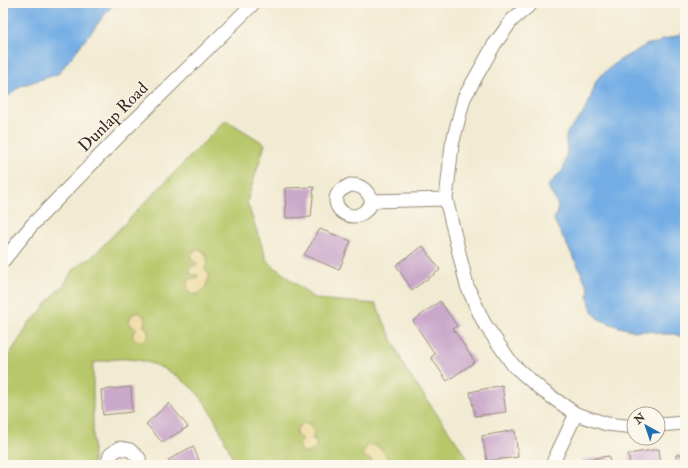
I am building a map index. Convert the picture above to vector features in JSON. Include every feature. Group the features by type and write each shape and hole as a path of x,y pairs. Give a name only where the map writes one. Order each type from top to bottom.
{"street":[{"name":"Dunlap Road","path":"3,261 32,225 124,131 254,3"},
{"path":"532,3 512,20 494,45 464,98 452,145 446,199 467,286 484,323 513,365 543,391 576,414 607,424 626,426"},
{"path":"372,201 446,199"},
{"path":"552,465 576,414"},
{"path":"666,425 685,424"},
{"path":"107,465 110,455 119,448 130,450 139,458 140,465"}],"green space":[{"path":"226,120 265,144 247,202 267,261 315,299 376,304 406,370 467,457 465,465 236,465 212,414 193,389 173,374 162,368 139,360 123,359 93,363 93,465 3,465 3,364 26,329 28,323 34,319 57,291 64,285 72,271 83,261 89,260"}],"sand":[{"path":"198,249 203,251 206,257 207,265 204,268 209,274 204,289 198,294 190,294 187,285 191,279 197,278 198,275 190,274 189,271 191,267 197,265 197,263 191,259 192,253"},
{"path":"137,312 143,316 145,322 143,326 148,330 148,337 143,341 136,340 132,335 137,328 131,326 129,320 132,315"},
{"path":"304,423 307,423 312,428 314,432 312,439 316,442 316,447 308,453 301,451 299,444 303,439 298,437 296,433 297,428"},
{"path":"375,445 384,453 388,459 389,465 370,465 372,460 366,458 362,454 367,446"}],"water":[{"path":"3,3 114,3 58,74 20,86 3,101"},
{"path":"685,31 685,338 674,334 636,331 619,327 599,319 592,311 588,297 589,290 555,222 554,219 558,212 557,203 548,186 563,170 567,151 566,136 568,131 582,115 599,77 618,61 648,44 658,43 661,40 676,36"}],"building":[{"path":"314,187 311,217 286,218 285,188"},
{"path":"320,229 351,241 339,270 304,255"},
{"path":"423,246 440,270 412,290 396,265"},
{"path":"440,301 457,326 453,329 475,362 447,381 431,357 435,354 413,321"},
{"path":"502,385 506,412 475,416 470,392"},
{"path":"131,387 132,412 103,415 101,390"},
{"path":"169,403 188,427 162,442 146,424"},
{"path":"515,430 518,457 487,461 482,436"},
{"path":"193,446 201,465 171,465 168,460"},
{"path":"659,449 661,465 630,465 628,454"},
{"path":"685,454 685,465 677,465 676,455"},
{"path":"609,456 610,465 583,465 582,460"}]}
